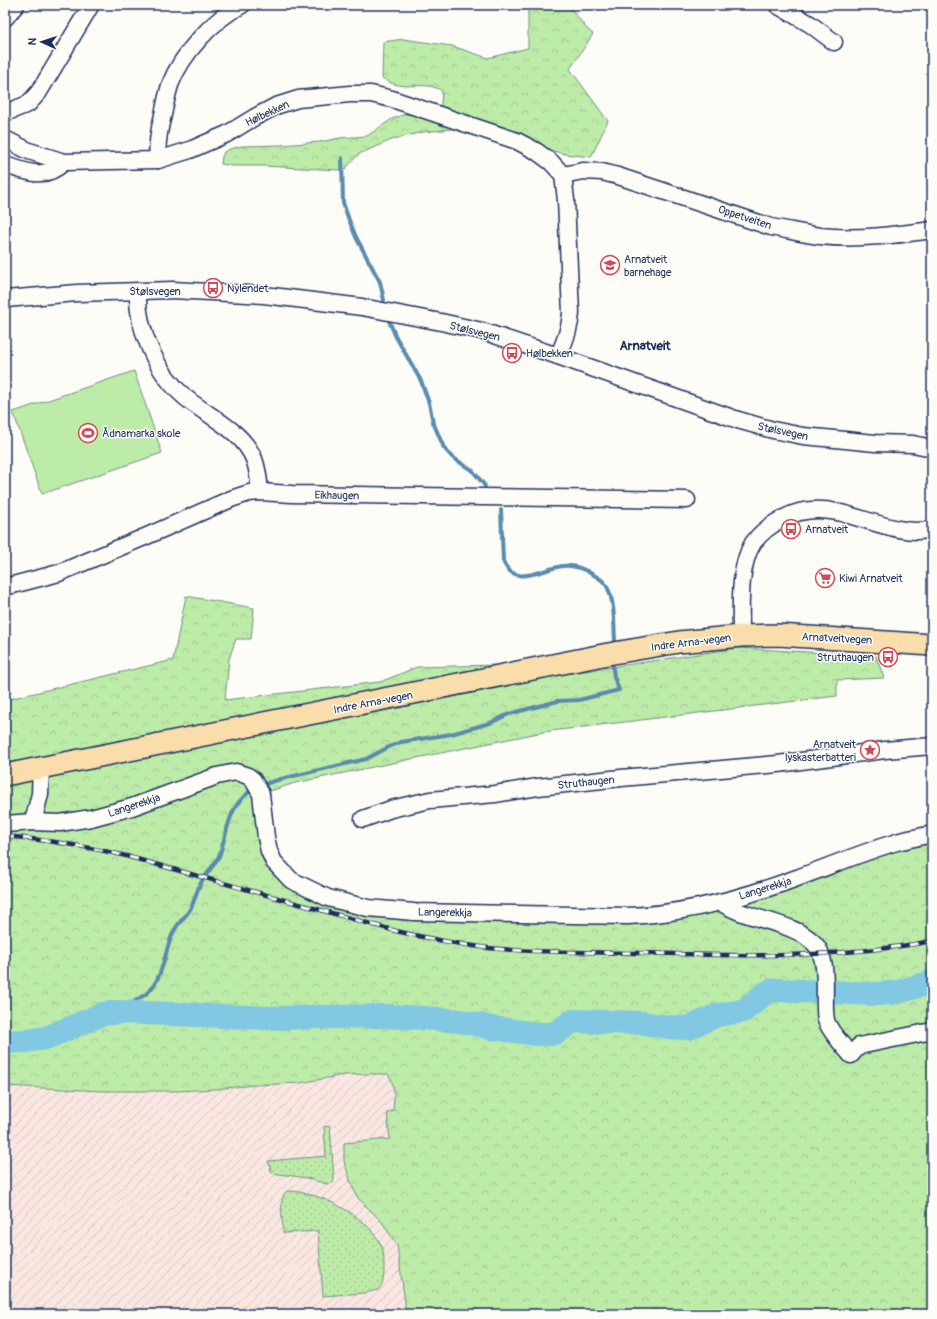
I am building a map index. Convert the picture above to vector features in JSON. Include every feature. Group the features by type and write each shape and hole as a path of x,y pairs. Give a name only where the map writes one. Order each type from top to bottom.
{"main road":[{"name":"Arnatveitvegen","path":"741,636 778,635 932,645"},
{"name":"Indre Arna-vegen","path":"5,776 608,654 679,642 741,636"}],"street":[{"path":"5,18 16,5"},
{"path":"5,113 28,104 36,96 91,5"},
{"path":"158,160 157,143 170,85 182,61 213,24 234,8 242,5"},
{"path":"777,5 810,24 834,42"},
{"name":"Hølbekken","path":"5,139 29,151 64,162 158,160 206,144 276,106 298,98 370,94 392,99 517,141 536,151 551,162 563,175"},
{"path":"5,165 33,173 43,174 57,169 64,162"},
{"name":"Oppetveiten","path":"563,175 583,170 602,172 771,227 794,232 821,236 847,237 884,236 932,230"},
{"path":"558,356 570,327 571,313 566,200 563,175"},
{"path":"138,290 137,304 139,316 146,338 158,363 170,382 186,398 235,434 247,447 254,458 258,473 260,492"},
{"name":"Stølsvegen","path":"5,299 56,294 172,290 264,295 362,307 482,331 558,356 738,420 772,430 803,436 875,443 913,444 932,448"},
{"name":"Eikhaugen","path":"5,587 59,573 230,499 249,493 687,500"},
{"path":"741,636 742,582 746,563 754,543 761,534 776,522 796,512 822,510 837,512 899,529 915,531 932,529"},
{"name":"Struthaugen","path":"363,819 398,807 430,800 495,794 538,787 621,778 778,764 884,750 932,746"},
{"path":"34,822 40,794 41,768"},
{"name":"Langerekkja","path":"5,824 34,822 60,823 91,818 132,807 227,773 242,773 253,780 261,794 266,836 274,862 291,880 328,898 348,904 385,910 414,912 628,916 655,915 720,902 795,879 890,844 932,834"},
{"path":"720,902 731,910 783,926 808,938 816,945 821,954 826,980 826,1021 840,1043 851,1055 859,1046 932,1031"}],"shaded area":[{"path":"388,1074 392,1079 394,1093 393,1111 387,1113 390,1139 344,1143 344,1161 352,1186 372,1213 382,1222 397,1245 405,1302 405,1314 5,1314 5,1086 102,1091 177,1091 300,1083 344,1075"}],"green space":[{"path":"528,5 568,5 587,29 593,34 570,69 608,121 591,157 553,151 529,142 472,127 423,132 394,139 359,154 345,169 339,170 233,166 221,164 224,152 242,146 320,142 340,138 367,136 392,119 405,114 426,116 438,110 441,104 442,91 437,88 431,86 400,85 391,83 382,78 383,42 403,39 452,46 488,58 528,48"},
{"name":"Ådnamarka skole","path":"134,371 162,453 42,494 13,412"},
{"path":"186,596 254,608 251,639 236,639 229,659 225,700 380,682 417,667 499,665 512,682 738,648 876,656 884,678 837,680 837,696 543,732 295,783 261,794 274,862 348,904 655,915 932,834 932,1314 405,1314 405,1302 397,1245 382,1222 358,1198 352,1186 344,1161 344,1143 390,1139 387,1113 393,1111 394,1092 391,1078 388,1074 344,1075 300,1083 177,1091 102,1091 5,1086 5,700 173,660"},
{"path":"330,1126 334,1179 333,1183 327,1184 307,1178 272,1173 268,1161 326,1156 324,1127"},
{"path":"287,1191 313,1195 326,1200 340,1206 364,1223 380,1243 383,1252 383,1279 378,1290 364,1293 323,1296 318,1231 283,1233 282,1204 284,1194"}],"waterway":[{"path":"342,158 343,203 356,237 380,282 384,300"},
{"path":"389,321 396,337 421,381 429,403 433,422 444,448 452,457 473,471 485,486"},
{"path":"501,510 503,561 508,569 514,574 530,575 563,566 571,566 589,572 603,581 608,588 611,597 614,616 615,641"},
{"path":"261,785 366,759 401,742 451,734 490,723 509,714 558,701 579,700 619,690 614,677 612,661"},
{"path":"119,1012 147,993 158,979 174,931 189,911 200,885 219,856 230,818 234,810 239,802 255,788"},
{"path":"5,1042 46,1038 103,1014 119,1012 271,1018 382,1016 425,1018 460,1021 492,1028 537,1034 550,1034 557,1032 573,1021 643,1023 668,1027 688,1028 718,1015 743,1011 770,991 877,994 898,992 932,982"}],"railway":[{"path":"5,836 36,839 111,852 396,931 442,941 488,948 565,952 787,955 860,951 932,941"}],"place":[{"name":"Arnatveit barnehage","path":"610,265"},
{"name":"Nylendet","path":"213,288"},
{"name":"Hølbekken","path":"512,353"},
{"name":"Ådnamarka skole","path":"88,433"},
{"name":"Arnatveit","path":"791,529"},
{"name":"Kiwi Arnatveit","path":"825,578"},
{"name":"Struthaugen","path":"888,657"},
{"name":"Arnatveit lyskasterbatteri","path":"870,750"}],"district":[{"name":"Arnatveit","path":"645,345"}]}
